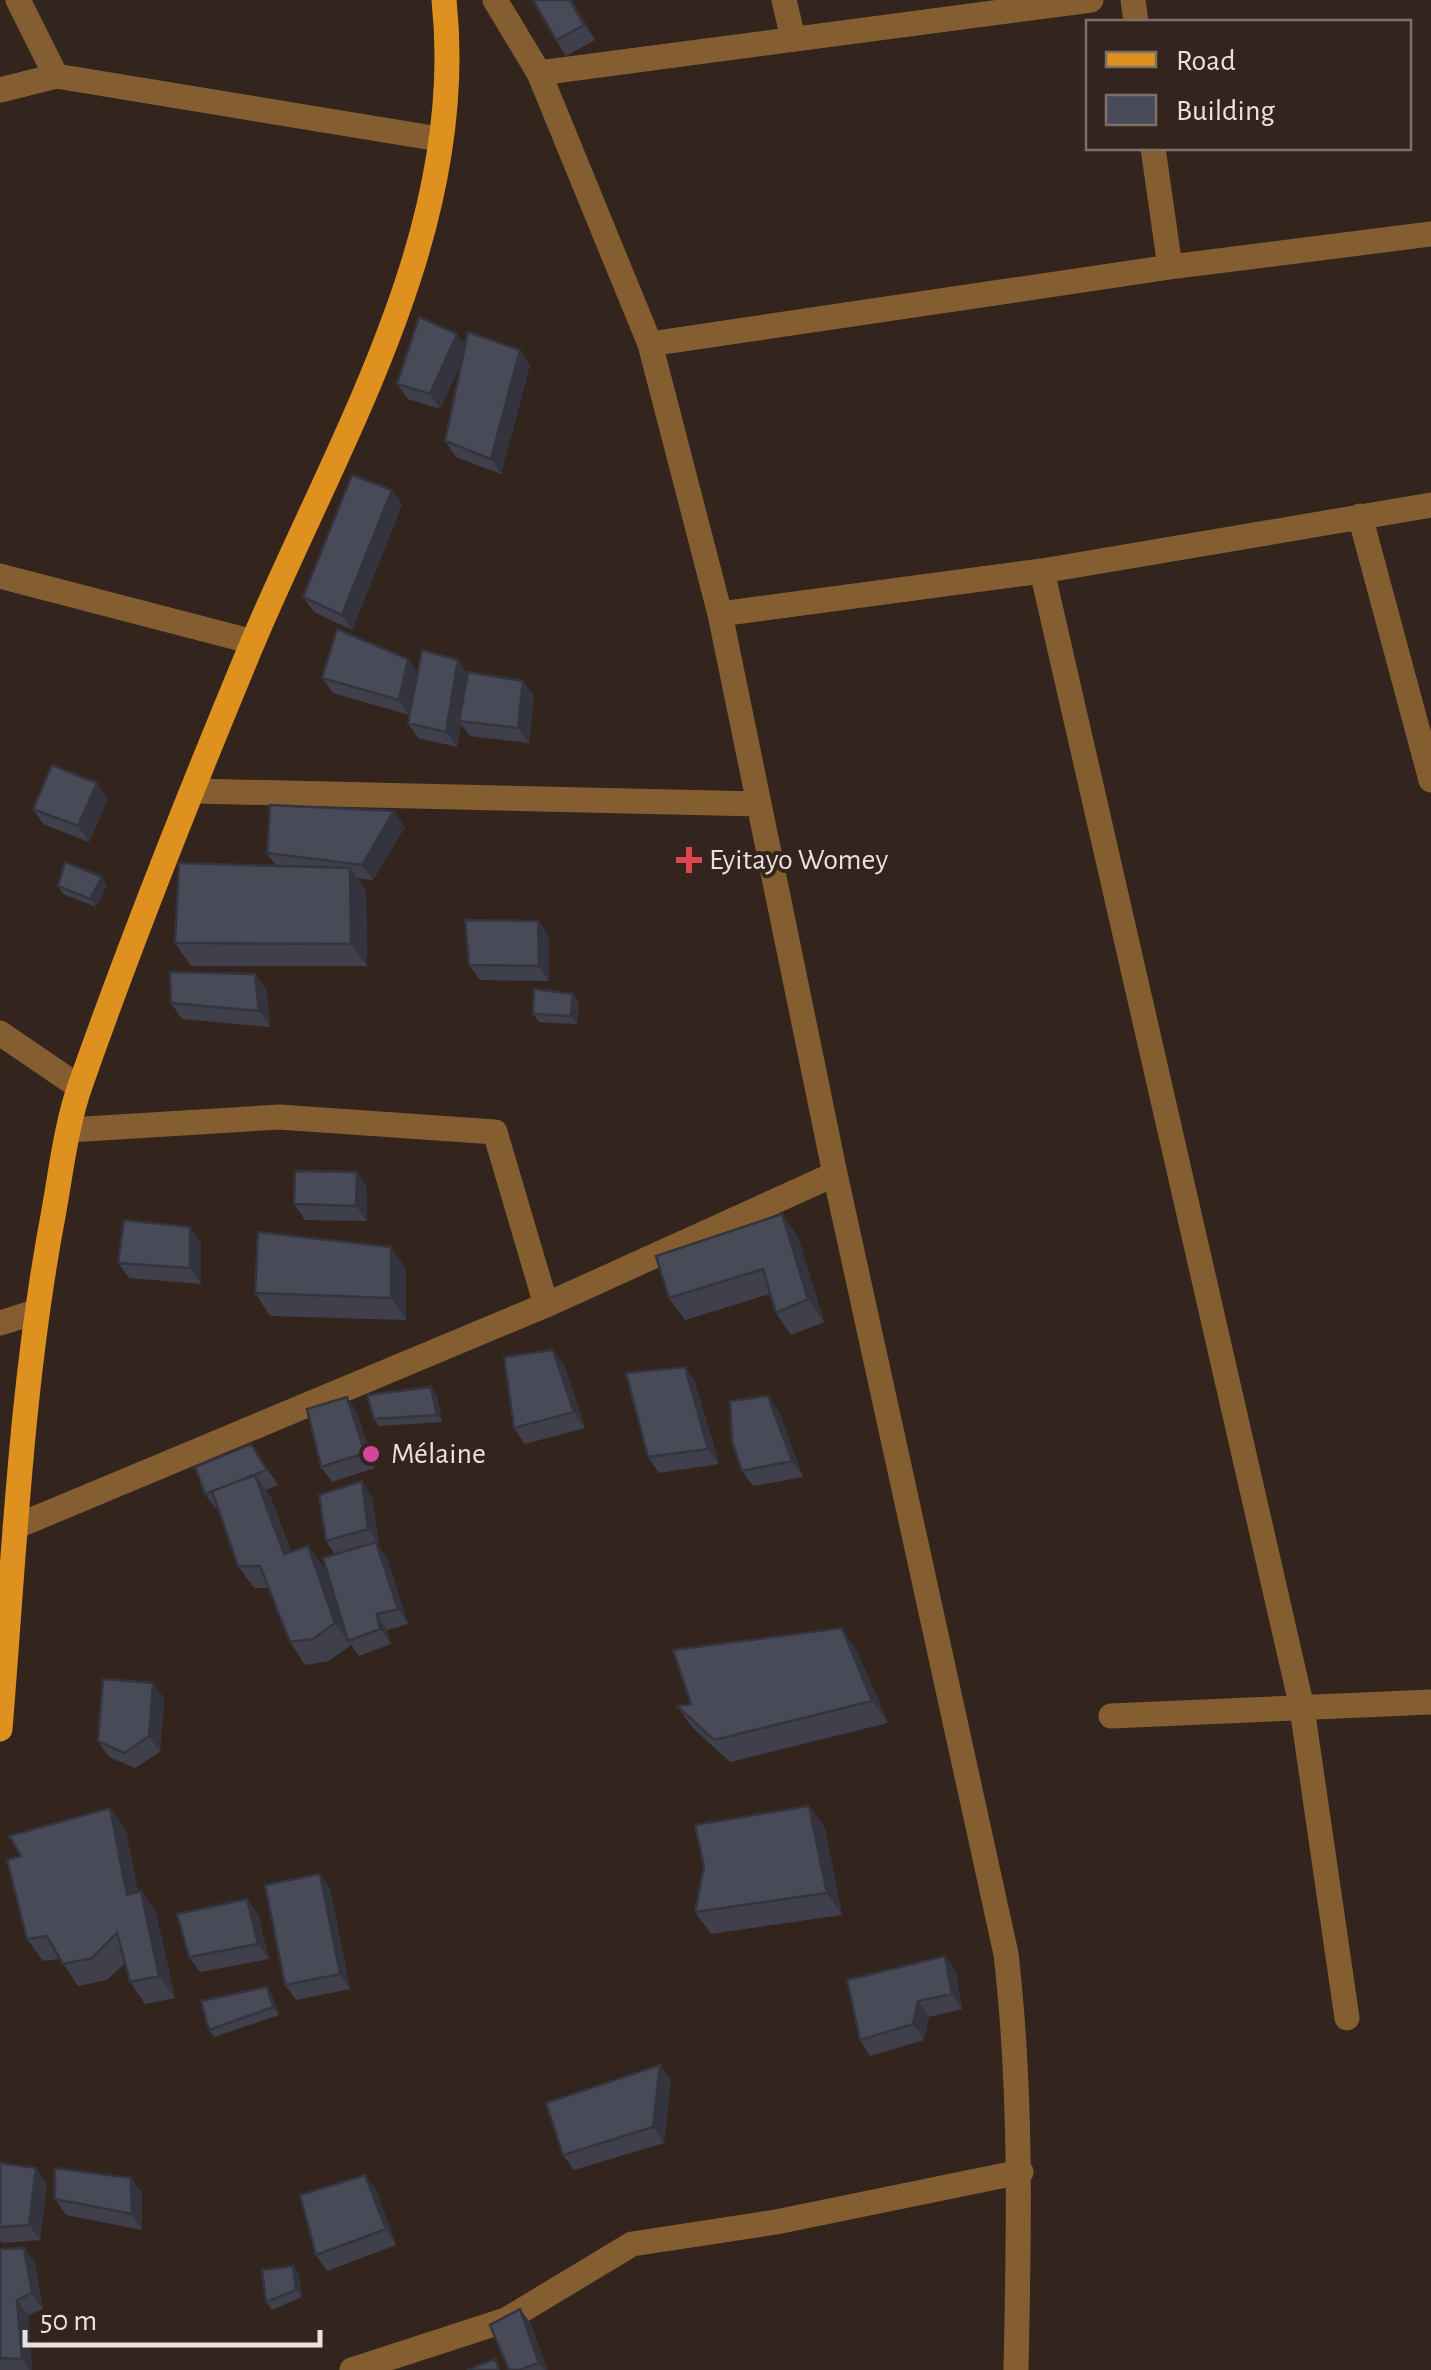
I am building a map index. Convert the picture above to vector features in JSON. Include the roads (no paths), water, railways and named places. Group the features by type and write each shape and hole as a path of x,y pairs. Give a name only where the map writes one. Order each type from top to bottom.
{"main road":[{"path":"0,1730 7,1571 15,1527 34,1312 80,1087 252,642 368,392 406,282 430,197 439,139 446,78 444,0"}],"street":[{"path":"18,0 56,76"},
{"path":"495,0 539,74 650,344 720,614 835,1174 994,1884 1016,2042 1021,2172 1016,2370"},
{"path":"784,0 792,38"},
{"path":"539,74 1090,0"},
{"path":"0,90 56,76 439,139"},
{"path":"1153,150 1170,267"},
{"path":"650,344 1170,267 1431,234"},
{"path":"720,614 1042,570 1431,505"},
{"path":"1360,516 1431,780"},
{"path":"1042,570 1302,1708 1347,2018"},
{"path":"0,576 252,642"},
{"path":"194,791 759,804"},
{"path":"0,1033 80,1087"},
{"path":"69,1130 279,1117 496,1132 546,1305"},
{"path":"15,1527 546,1305 835,1174"},
{"path":"0,1323 34,1312"},
{"path":"1111,1716 1431,1702"},
{"path":"352,2370 506,2320 632,2244 776,2222 1021,2172"}],"place":[{"name":"Eyitayo Womey","path":"689,860"},
{"name":"Mélaine","path":"371,1454"}]}
